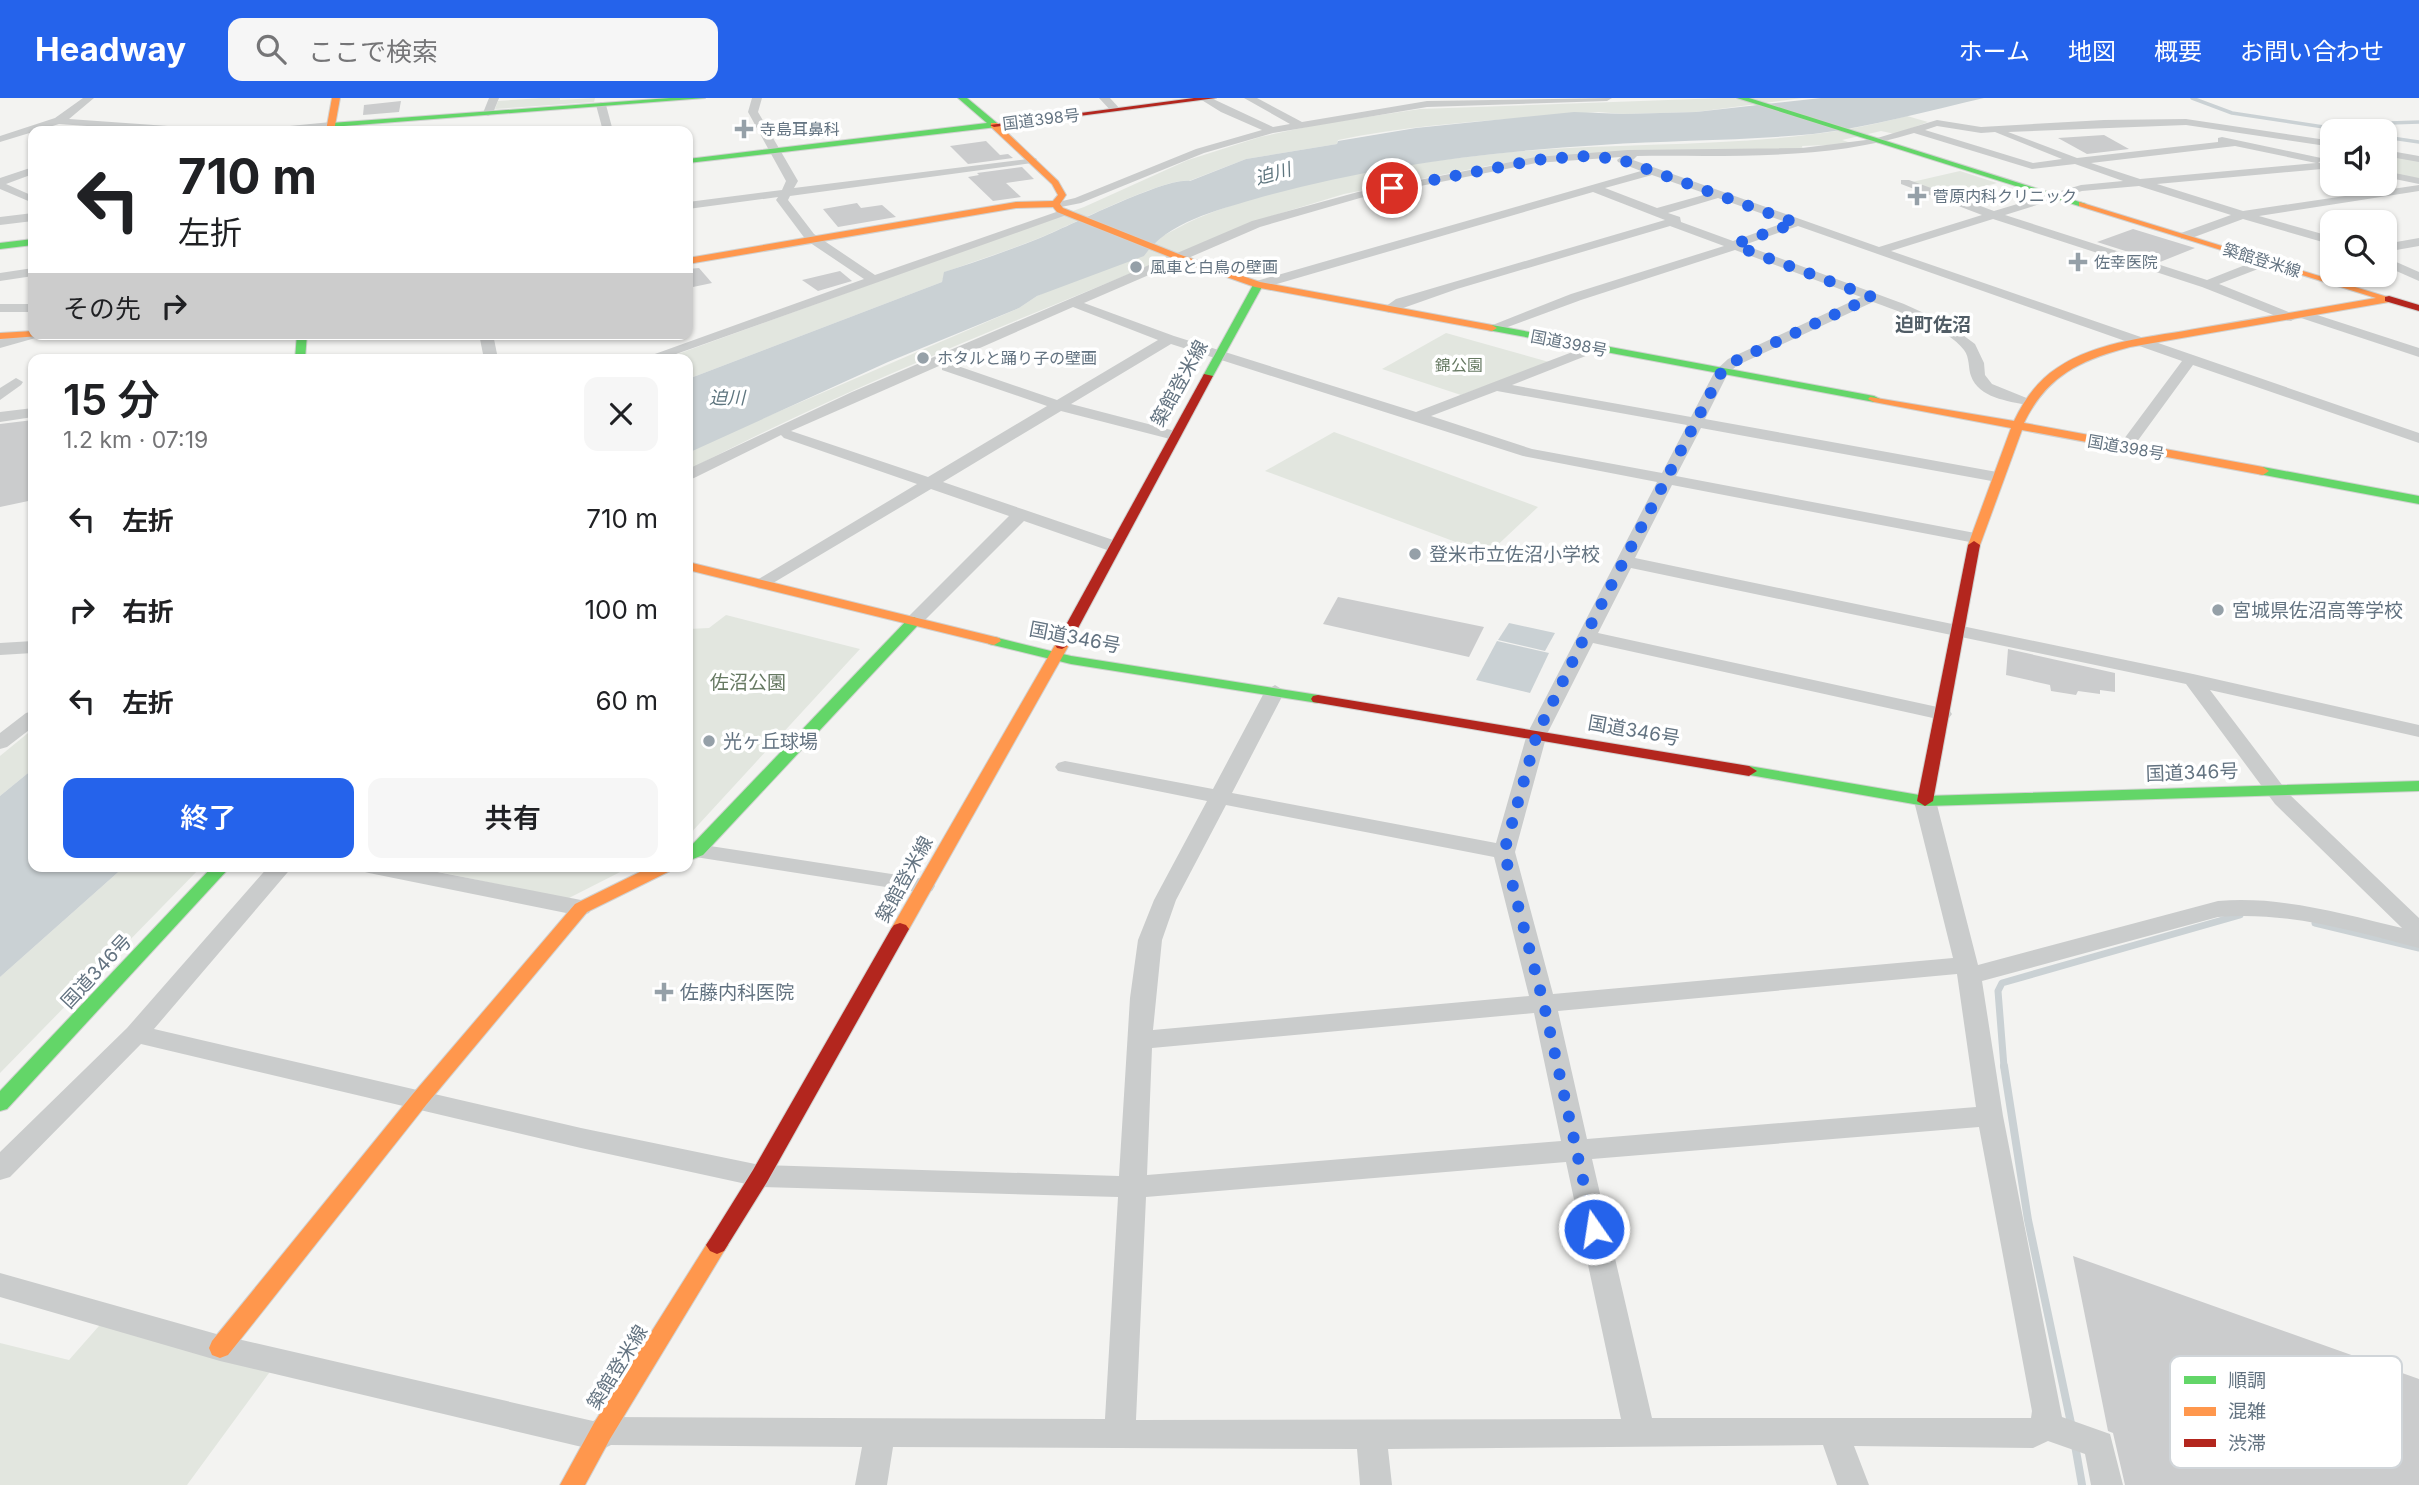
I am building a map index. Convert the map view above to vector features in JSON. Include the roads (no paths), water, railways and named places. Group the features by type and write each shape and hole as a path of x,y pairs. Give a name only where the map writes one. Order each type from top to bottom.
{"main road":[{"path":"331,126 336,98"},
{"path":"346,126 491,106 601,105 701,98"},
{"path":"962,98 994,125"},
{"name":"国道398号","path":"994,125 1212,98"},
{"name":"築館登米線","path":"1741,98 2419,308"},
{"path":"693,160 994,125"},
{"name":"国道398号","path":"994,125 1059,189 1063,206 1178,257 1258,285 2419,500"},
{"path":"693,260 1016,205 1063,206"},
{"path":"0,246 28,243"},
{"name":"築館登米線","path":"572,1485 760,1176 1054,657 1258,285"},
{"path":"1924,802 1975,538 2027,401 2040,384 2073,363 2110,350 2419,294"},
{"path":"0,337 28,335"},
{"name":"国道346号","path":"693,567 1054,657 1537,734 1924,802 2419,786"},
{"path":"693,853 914,621"},
{"name":"国道346号","path":"0,1104 217,872"},
{"path":"220,1348 419,1100 581,908 654,872"}],"street":[{"path":"43,126 71,116 89,98"},
{"path":"757,98 753,112 792,181 782,200 812,239 873,280"},
{"path":"1104,98 1116,110"},
{"path":"1249,98 1300,124"},
{"path":"662,354 873,280 1211,147 1272,130 1423,101 1607,98"},
{"path":"1205,99 1272,130"},
{"path":"601,105 607,126"},
{"path":"60,121 128,126"},
{"path":"2148,121 2320,161"},
{"path":"693,472 857,395 1077,305 1256,224 1315,205 1481,170 1581,156 1771,153 1880,141 1937,122 1976,130 2148,121 2198,123 2320,142"},
{"path":"1914,130 2023,165 2076,162 2235,143"},
{"path":"1995,130 2136,182 2320,237"},
{"path":"0,139 28,131"},
{"path":"1581,156 1622,160 1663,153"},
{"path":"2397,155 2419,159"},
{"path":"693,205 1032,160"},
{"path":"1622,160 1649,172 2419,438"},
{"path":"1879,251 2081,188 2320,165"},
{"path":"0,184 28,172"},
{"path":"1258,285 1649,172"},
{"path":"2397,176 2419,181"},
{"path":"1905,182 1992,215 2297,316 2419,353"},
{"path":"0,184 28,198"},
{"path":"1389,309 1401,302 1440,289 1676,220 1593,188"},
{"path":"2397,191 2419,188"},
{"path":"2397,194 2410,200"},
{"path":"1657,212 1716,195"},
{"path":"2185,236 2242,215 2366,196"},
{"path":"0,221 28,218"},
{"path":"1671,222 1872,297 1953,333 1974,353 1978,376 1987,387 2000,394 2027,401"},
{"path":"1492,328 1576,297 1736,246 1796,223"},
{"path":"2397,246 2419,242"},
{"path":"2207,284 2267,261"},
{"path":"2397,267 2419,277"},
{"path":"0,277 28,273"},
{"path":"1640,1434 1544,1005 1504,852 1537,734 1722,371 1733,362 1872,297"},
{"path":"1077,305 1168,339 1528,453 1975,538"},
{"path":"693,483 789,435 1062,317 1077,305"},
{"path":"0,308 28,308"},
{"path":"693,334 698,341"},
{"path":"0,344 28,336"},
{"path":"763,584 931,485 1168,339"},
{"path":"1418,416 1596,348"},
{"path":"2126,447 2190,359"},
{"path":"947,367 1060,406 1174,435"},
{"path":"0,396 16,383"},
{"path":"1496,386 1997,477"},
{"path":"0,418 28,414"},
{"path":"789,435 1113,546"},
{"path":"914,621 1021,514"},
{"path":"1625,561 2193,680 2419,732"},
{"path":"1585,636 1942,714"},
{"path":"0,649 28,647"},
{"path":"2193,680 2276,791 2419,931"},
{"path":"1120,1433 1142,998 1150,940 1165,901 1275,691"},
{"path":"0,743 28,721"},
{"path":"1065,767 1504,852"},
{"path":"1924,802 1967,971 1990,1116 2049,1428"},
{"path":"693,854 924,886"},
{"path":"0,1169 136,1034 277,872"},
{"path":"399,872 581,908"},
{"path":"1140,1040 1967,971 2240,905 2282,908 2419,940"},
{"path":"136,1034 760,1176 1134,1187 1990,1116"},
{"path":"0,1284 220,1348 601,1434 1371,1435 1833,1431 2033,1434 2049,1428 2099,1444 2107,1485"},
{"path":"1833,1431 1853,1485"},
{"path":"872,1485 880,1434"},
{"path":"1371,1435 1376,1485"}],"water":[{"name":"迫川","path":"1821,98 1984,98 1835,131 1760,138 1627,143 1470,157 1340,178 1255,199 1194,219 1166,234 1144,256 1037,296 1019,308 888,362 693,451 693,377 942,282 944,272 1035,240 1160,187 1190,181 1246,159 1416,128 1574,112 1696,112"},
{"path":"1509,623 1555,633 1545,651 1498,640"},
{"path":"1497,641 1549,653 1530,693 1476,680"},
{"path":"28,773 28,872 118,872 0,977 0,796"}],"waterway":[{"path":"2192,98 2232,113 2320,126"},
{"path":"2397,123 2419,122"},
{"path":"2397,139 2419,142"},
{"path":"2004,1067 1998,991 2002,983 2240,915"},
{"path":"2315,923 2419,948"},
{"path":"2004,1066 2028,1220 2072,1428"},
{"path":"2075,1445 2082,1485"}],"place":[{"name":"寺島耳鼻科","path":"744,129"},
{"name":"菅原内科クリニック","path":"1917,196"},
{"name":"佐幸医院","path":"2078,262"},
{"name":"風車と白鳥の壁画","path":"1136,267"},
{"name":"ホタルと踊り子の壁画","path":"923,358"},
{"name":"登米市立佐沼小学校","path":"1415,554"},
{"name":"宮城県佐沼高等学校","path":"2218,610"},
{"name":"光ヶ丘球場","path":"709,741"},
{"name":"佐藤内科医院","path":"664,992"}],"district":[{"name":"迫町佐沼","path":"1933,324"}],"park label":[{"name":"錦公園","path":"1459,365"},
{"name":"佐沼公園","path":"748,682"}]}
